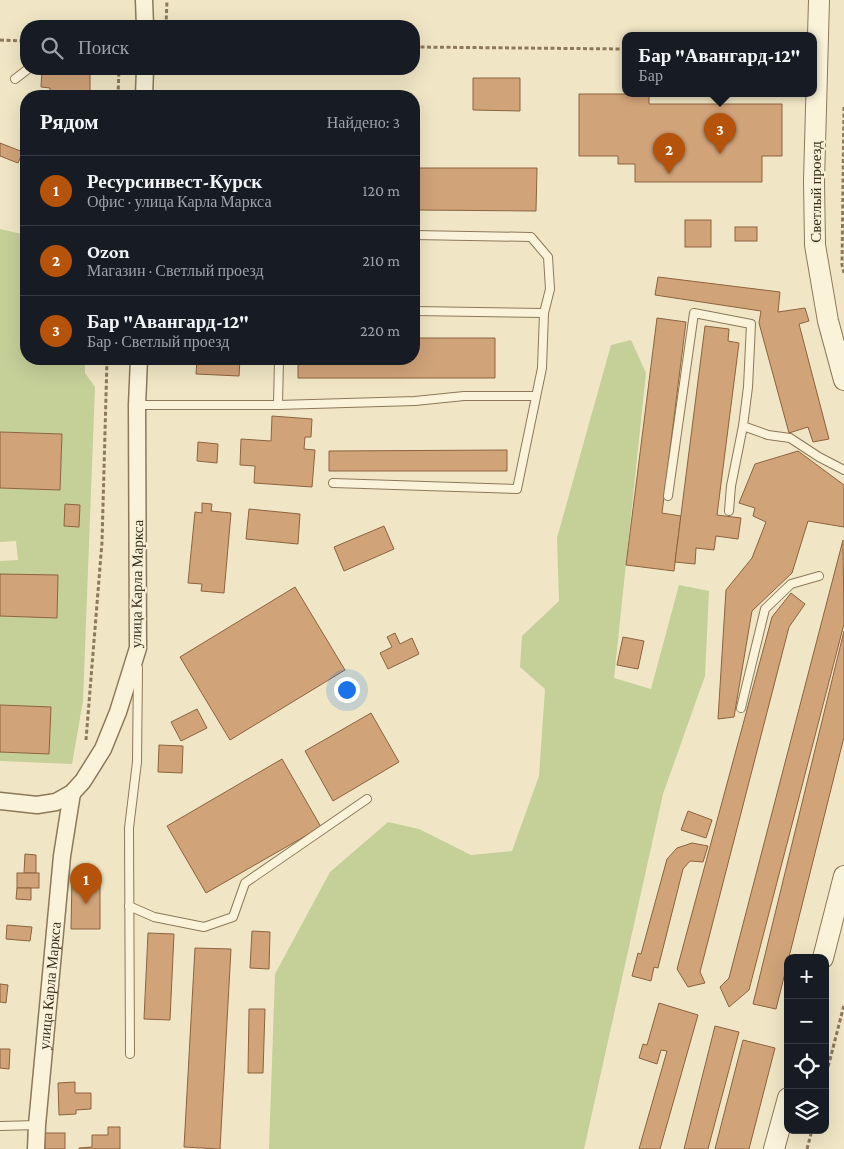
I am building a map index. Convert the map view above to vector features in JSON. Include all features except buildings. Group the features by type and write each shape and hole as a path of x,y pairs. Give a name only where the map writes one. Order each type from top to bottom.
{"street":[{"path":"144,0 145,20"},
{"name":"Светлый проезд","path":"817,72 819,0"},
{"path":"144,90 145,75"},
{"name":"Светлый проезд","path":"816,97 814,181 815,245 828,321 844,380"},
{"name":"улица Карла Маркса","path":"0,801 37,805 56,802 72,793 83,781 104,749 118,712 138,648 137,405 139,365"},
{"name":"улица Карла Маркса","path":"36,1149 62,856 72,793"},
{"path":"825,954 844,876"},
{"path":"774,1149 784,1113"}],"lane":[{"path":"15,79 20,75"},
{"path":"333,483 517,489 542,368 544,313 550,289 548,257 531,237 420,236"},
{"path":"420,311 544,313"},
{"path":"668,496 694,313 751,324 748,388 731,486 729,511"},
{"path":"278,405 279,365"},
{"path":"137,405 278,405 415,401 464,396 536,396"},
{"path":"742,426 768,435 790,438 819,457 844,470"},
{"path":"741,708 765,609 791,584 819,576"},
{"path":"130,1054 129,828 137,762 138,648"},
{"path":"129,906 154,917 204,927 233,917 245,883 367,799"},
{"path":"0,1126 37,1125"}],"path":[{"path":"166,20 167,0"},
{"path":"0,40 20,40"},
{"path":"420,47 622,49"},
{"path":"118,90 119,75"},
{"path":"844,107 842,265 844,273"},
{"path":"86,743 102,542 107,365"},
{"path":"829,1063 844,1005"},
{"path":"807,1149 811,1134"}],"green space":[{"path":"0,229 20,234 20,365 85,365 85,373 95,387 83,701 72,764 0,761 0,561 18,560 16,541 0,542 0,488 60,490 62,434 0,432"},
{"path":"631,340 646,373 614,678 651,689 679,585 709,591 705,676 663,794 584,1149 269,1149 275,974 330,872 388,822 419,829 471,855 512,851 539,776 545,689 520,667 522,636 559,601 557,538 611,345"}],"place":[{"name":"Бар \"Авангард-12\"","path":"720,154"},
{"name":"Ozon","path":"669,174"},
{"name":"Ресурсинвест-Курск","path":"86,904"}]}
